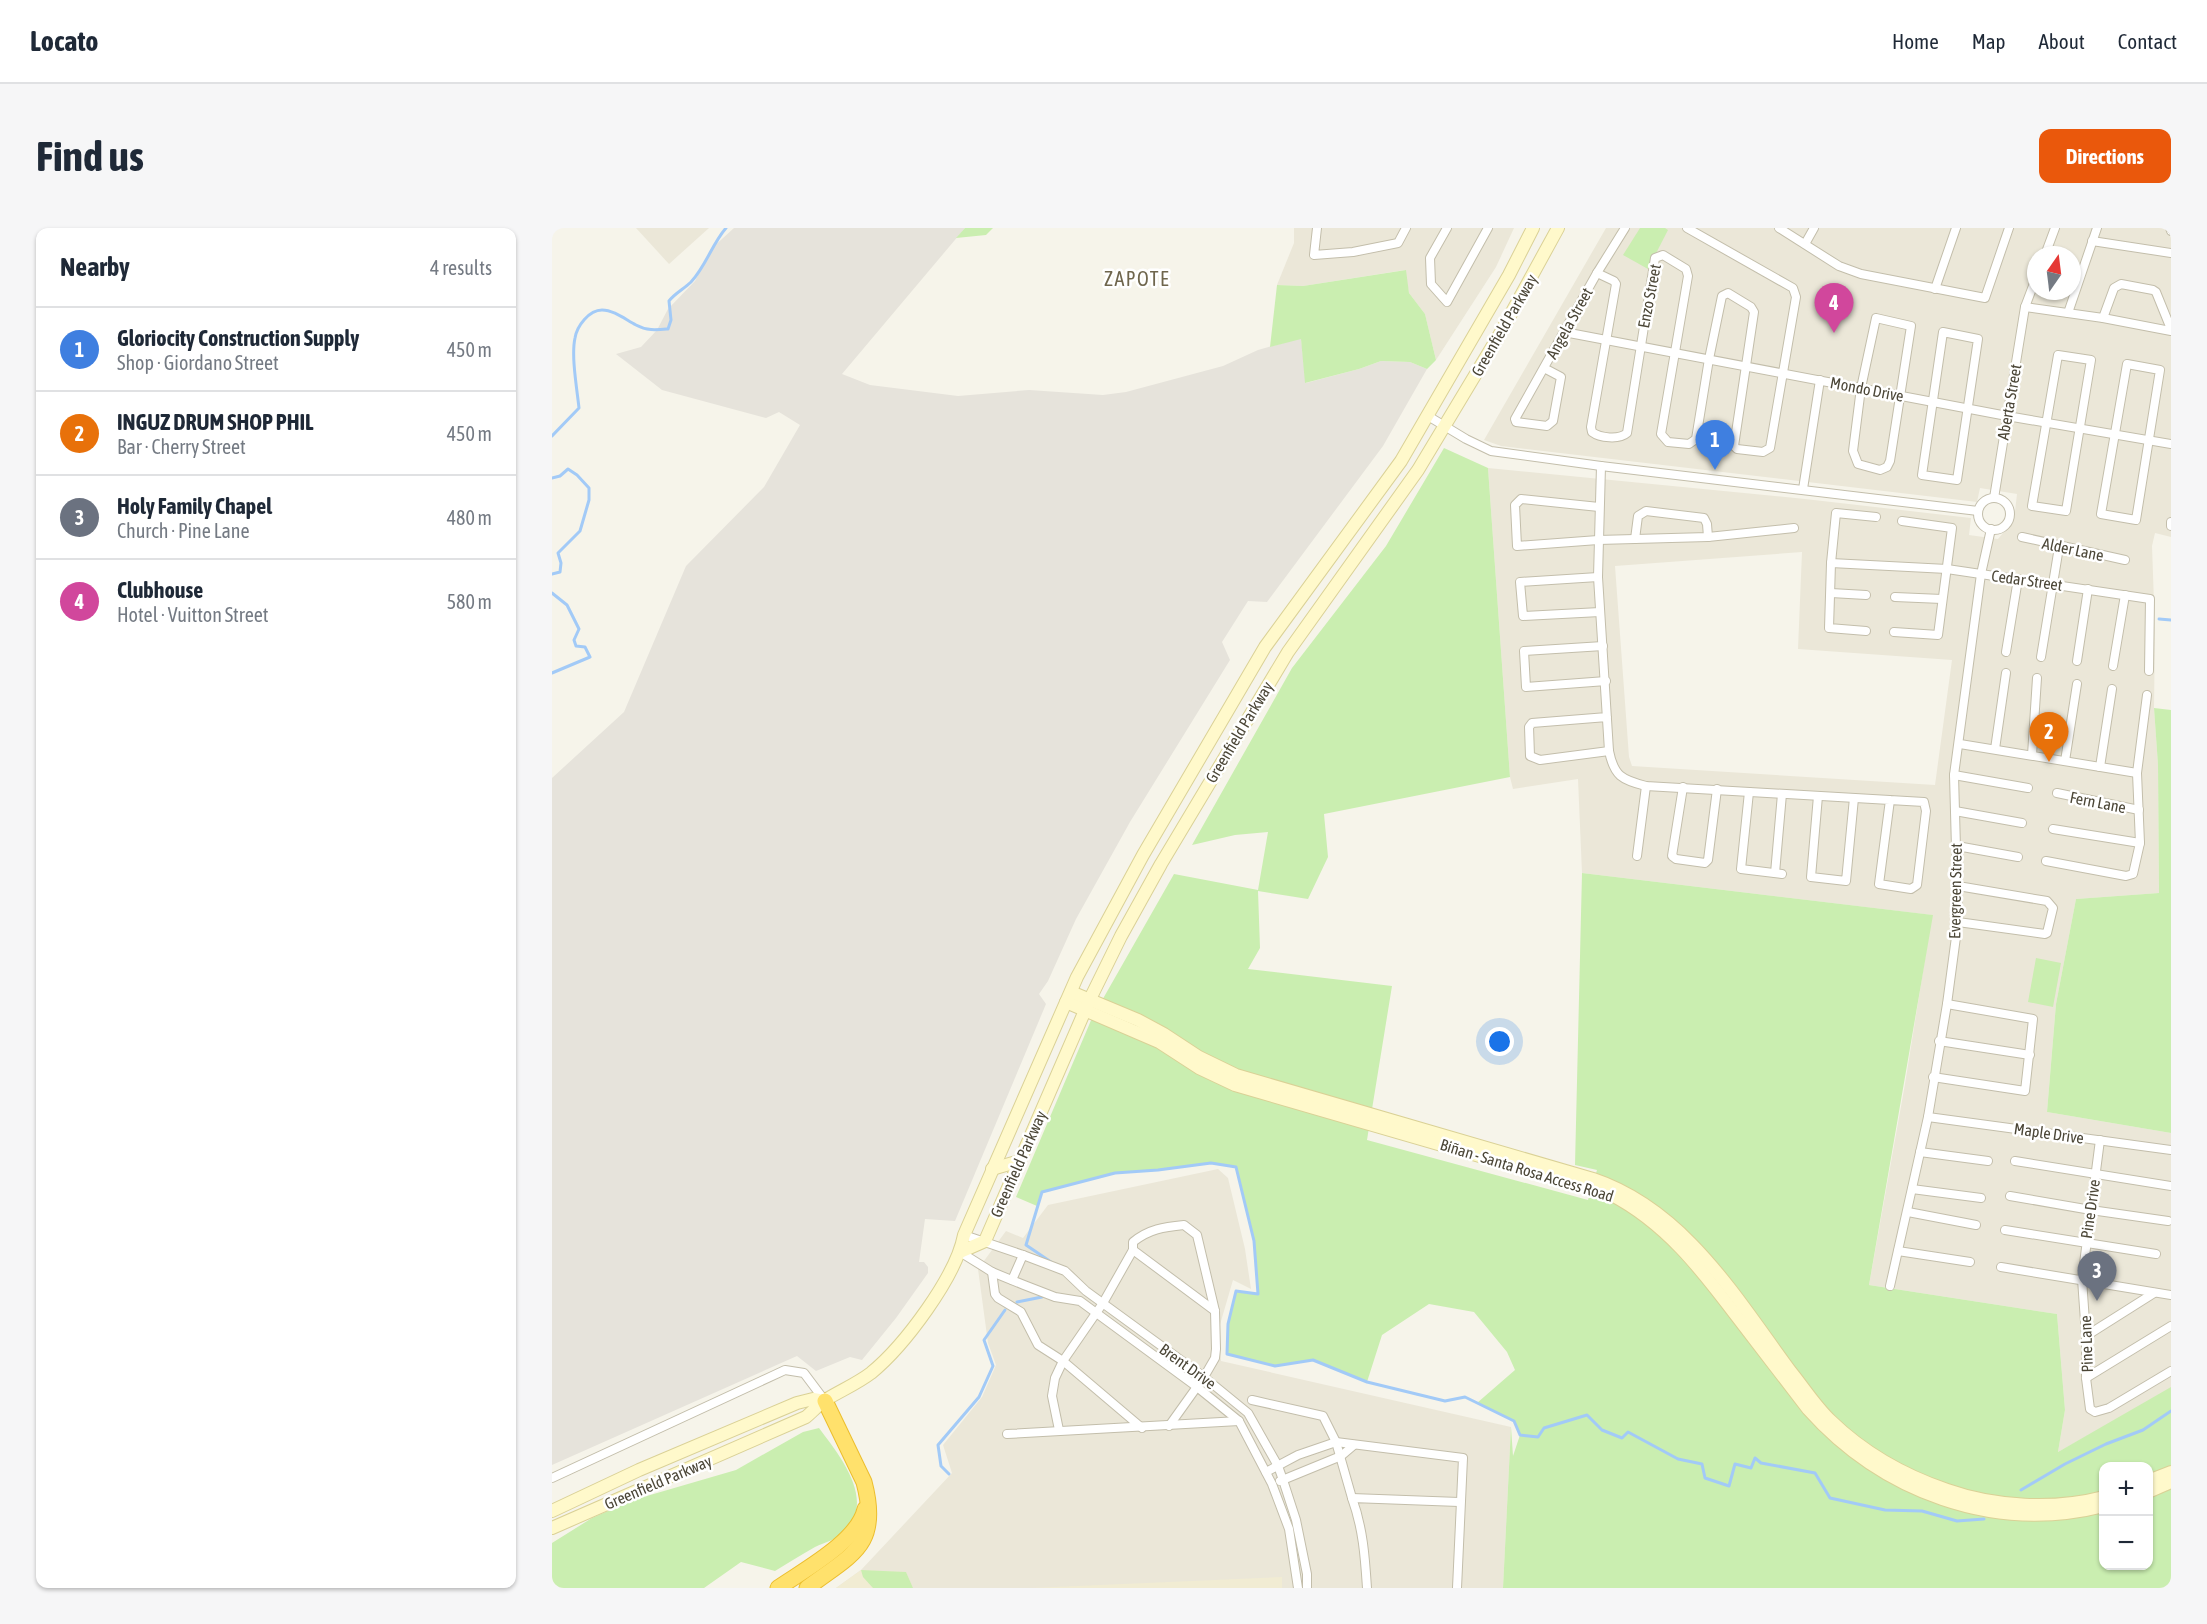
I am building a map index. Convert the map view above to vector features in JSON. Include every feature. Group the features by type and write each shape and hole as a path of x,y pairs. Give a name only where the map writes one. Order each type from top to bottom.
{"highway":[{"path":"807,1588 863,1541 870,1520 868,1497 861,1474 825,1401"},
{"path":"778,1588 830,1552 855,1529 863,1518 868,1497"}],"main road":[{"name":"Greenfield Parkway","path":"552,1528 806,1417 825,1401 869,1374 891,1354 927,1309 960,1252 963,1235 1068,997 1143,855 1265,647 1401,461 1509,275 1533,228"},
{"name":"Greenfield Parkway","path":"985,1241 1120,936 1269,681 1419,470 1507,322 1558,228"},
{"path":"1348,534 1364,546"},
{"name":"Biñan - Santa Rosa Access Road","path":"1068,997 1164,1034 1199,1057 1236,1075 1348,1112 1611,1190 1642,1202 1695,1246 1810,1404 1866,1451 1898,1470 1958,1494 2026,1510 2075,1513 2099,1507"},
{"path":"992,1168 1020,1161"},
{"path":"960,1252 985,1241"},
{"name":"Greenfield Parkway","path":"552,1510 639,1470 797,1403 813,1399 825,1401"},
{"path":"2153,1479 2171,1472"},
{"path":"2153,1490 2171,1482"},
{"name":"Biñan - Santa Rosa Access Road","path":"2026,1510 2050,1504 2099,1498"}],"street":[{"path":"1317,228 1314,255 1353,252 1398,243 1406,228"},
{"path":"1448,228 1430,258 1431,284 1447,302 1488,228"},
{"name":"Angela Street","path":"1544,368 1561,377 1553,422 1547,426 1516,422 1515,420 1564,332 1597,273 1625,228"},
{"path":"1675,353 1661,434 1668,442 1689,444 1696,439 1722,296 1728,293 1751,307 1754,312 1733,443 1737,449 1763,452 1770,448 1796,297 1793,288 1687,228"},
{"path":"1779,228 1839,266 1861,274 1985,298 2009,228"},
{"path":"1805,244 1814,228"},
{"path":"1935,289 1956,228"},
{"path":"2048,246 2055,228"},
{"path":"2068,313 2097,228"},
{"path":"2092,241 2171,253"},
{"name":"Enzo Street","path":"1639,347 1655,258 1663,255 1688,272 1675,353"},
{"path":"1597,273 1616,284 1591,427 1592,432 1596,435 1619,437 1627,433 1639,347"},
{"path":"2103,318 2114,288 2121,284 2156,292 2171,330"},
{"name":"Aberta Street","path":"1994,498 2028,300"},
{"path":"2025,307 2171,330"},
{"path":"1876,318 1911,326 1890,461 1887,467 1880,470 1858,464 1854,458 1861,388 1876,318"},
{"name":"Mondo Drive","path":"1564,332 2007,416 2171,444"},
{"path":"1943,332 1978,339 1957,480 1922,476 1933,402 1943,332"},
{"path":"2058,355 2091,360 2080,429 2066,511 2032,506 2058,355"},
{"path":"2127,364 2160,370 2149,441 2136,520 2101,514 2127,364"},
{"path":"1803,489 1820,380"},
{"path":"1428,416 1491,451 1978,511"},
{"path":"1601,466 1598,577 1609,752 1612,767 1622,777 1646,786 1683,787 1924,802 1926,811 1917,885 1911,888 1879,884 1890,800"},
{"path":"1994,498 1999,498 2007,505 2010,515 2006,525 1996,530 1979,520 1978,511 1982,503 1994,498"},
{"path":"1599,507 1521,499 1515,505 1517,546 1598,540 1708,537 1794,528"},
{"path":"1635,539 1638,516 1646,512 1704,518 1708,537"},
{"path":"1866,630 1829,628 1831,563 1836,513 1876,517"},
{"path":"1894,632 1938,635 1952,528 1902,521"},
{"name":"Evergreen Street","path":"1890,1286 1928,1117 1958,922 1954,775 1960,744 1981,573 1991,529"},
{"name":"Alder Lane","path":"2022,537 2125,560"},
{"path":"2041,657 2059,546"},
{"name":"Cedar Street","path":"1831,563 1947,569 2150,599 2149,671"},
{"path":"1598,577 1520,582 1523,616 1600,612"},
{"path":"2006,652 2018,579"},
{"path":"2077,661 2088,589"},
{"path":"1831,593 1866,595"},
{"path":"2113,666 2125,595"},
{"path":"1895,597 1942,599"},
{"path":"1603,646 1524,651 1526,687 1606,681"},
{"path":"1995,749 2006,673"},
{"path":"2032,755 2037,678"},
{"path":"2065,761 2077,684"},
{"path":"2100,767 2112,689"},
{"path":"2046,861 2126,876 2133,874 2140,843 2137,773 2147,695"},
{"path":"1607,717 1532,723 1529,727 1530,756 1540,760 1609,752"},
{"path":"1960,744 2137,773"},
{"path":"1954,775 2028,788"},
{"path":"1638,856 1646,786"},
{"path":"1683,787 1672,856 1676,859 1705,863 1708,860 1717,789"},
{"path":"1749,792 1741,869 1778,874 1782,794"},
{"name":"Fern Lane","path":"2057,793 2139,810"},
{"path":"1818,796 1811,877 1846,880 1854,798"},
{"path":"1955,811 2022,823"},
{"path":"2053,830 2140,843"},
{"path":"1957,846 2018,857"},
{"path":"1958,886 2047,901 2053,908 2047,933 2041,934 1958,922"},
{"path":"1933,1077 2025,1091 2033,1019 1947,1004"},
{"path":"1939,1041 2030,1055"},
{"name":"Maple Drive","path":"1928,1117 2171,1150"},
{"name":"Pine Drive","path":"2082,1279 2100,1140"},
{"path":"1920,1152 1988,1161"},
{"path":"2015,1161 2171,1185"},
{"path":"1912,1189 1981,1198"},
{"path":"2010,1196 2168,1221"},
{"path":"1908,1212 1977,1225"},
{"path":"1059,1430 1052,1396 1055,1378 1063,1361 1103,1303 1133,1250 1133,1242 1143,1234 1157,1228 1184,1225 1197,1235 1215,1311 1215,1358 1170,1426"},
{"path":"2005,1230 2156,1254"},
{"name":"Brent Drive","path":"963,1235 1065,1271 1086,1291 1204,1377 1248,1413 1278,1466 1283,1480 1296,1520 1307,1574 1307,1588"},
{"path":"1133,1250 1215,1311"},
{"path":"1898,1251 1970,1262"},
{"name":"Brent Drive","path":"960,1252 992,1272 1054,1297 1080,1302 1197,1387 1239,1421 1272,1484 1288,1529 1298,1588"},
{"path":"1012,1280 1023,1255"},
{"path":"2001,1267 2171,1295"},
{"path":"992,1272 995,1294 1022,1312 1038,1345 1063,1361 1142,1428"},
{"name":"Pine Lane","path":"2082,1279 2086,1378 2090,1410 2098,1412 2109,1408 2171,1371"},
{"path":"2086,1336 2154,1293"},
{"path":"2086,1378 2171,1326"},
{"path":"552,1478 785,1370 804,1373 825,1401"},
{"path":"1252,1400 1323,1416 1336,1442 1360,1519 1366,1558 1367,1588"},
{"path":"1007,1434 1239,1421"},
{"path":"1266,1472 1298,1455 1336,1442 1463,1458 1459,1502 1457,1588"},
{"path":"1272,1484 1341,1456 1354,1445"},
{"path":"1352,1498 1459,1502"}],"shaded area":[{"path":"636,228 709,228 669,264"},
{"path":"734,228 965,228 842,374 870,385 958,396 1029,390 1103,395 1126,392 1223,366 1258,350 1301,338 1306,383 1381,361 1410,362 1427,369 1383,446 1267,602 1248,601 1222,642 1230,660 1130,822 1076,919 1048,981 1039,994 1046,1004 955,1221 925,1219 919,1262 924,1262 928,1267 928,1273 896,1318 862,1360 850,1357 816,1371 797,1356 552,1465 552,778 624,712 686,566 764,487 800,425 779,412 766,418 662,390 616,354 641,347 657,330 668,309 695,281 711,249"},
{"path":"1294,228 1514,228 1496,267 1436,360 1425,314 1409,293 1405,270 1303,286 1277,285 1294,243"},
{"path":"1606,228 2171,228 2171,537 2155,533 2152,546 2159,893 2076,899 2056,1004 2047,1112 2171,1133 2171,1389 2058,1452 2065,1410 2057,1314 1869,1285 1932,915 1582,873 1578,779 1513,789 1510,777 1488,468 1805,499 1971,518 1969,535 1998,539 2014,520 2017,494 1980,488 1977,502 1501,446 1484,440","holes":["1802,552 1798,649 1952,660 1935,785 1632,766 1629,757 1615,566"]},
{"path":"1218,1169 1228,1178 1245,1249 1251,1289 1233,1280 1219,1328 1221,1361 1511,1427 1503,1588 836,1588 861,1570 952,1473 943,1445 982,1397 996,1365 988,1343 978,1269 1006,1231 1023,1238 1048,1205"},
{"path":"861,1570 906,1572 913,1588 836,1588"},
{"path":"1282,1577 1282,1588 1032,1588"}],"green space":[{"path":"965,228 993,228 986,235 956,238"},
{"path":"1640,228 1668,230 1648,269 1623,255"},
{"path":"1406,270 1409,293 1425,314 1436,360 1427,369 1410,362 1381,361 1305,383 1301,339 1270,347 1277,285 1303,286"},
{"path":"1444,448 1488,468 1510,777 1324,814 1328,857 1308,899 1258,891 1260,948 1248,969 1392,986 1367,1140 1588,1200 1597,1170 1575,1165 1582,873 1933,915 1869,1285 2057,1314 2065,1410 2058,1452 2171,1387 2171,1588 1503,1588 1511,1427 1513,1456 1520,1435 1513,1421 1477,1403 1515,1370 1507,1352 1474,1312 1429,1304 1382,1335 1367,1382 1313,1360 1275,1366 1227,1354 1228,1324 1236,1291 1258,1294 1254,1241 1236,1167 1211,1163 1115,1173 1042,1192 1037,1206 1016,1197 1092,1018 1174,874 1258,890 1268,832 1235,835 1192,845 1292,668 1386,546"},
{"path":"2154,708 2171,710 2171,1133 2047,1112 2056,1004 2076,899 2159,893 2158,765"},
{"path":"2036,958 2061,963 2053,1007 2028,1002"},
{"path":"819,1428 844,1464 856,1492 857,1506 853,1519 838,1537 815,1547 775,1571 741,1562 704,1588 552,1588 552,1543 592,1518 633,1500 736,1470 803,1432"},
{"path":"861,1570 906,1572 913,1588 873,1588 863,1577"}],"waterway":[{"path":"552,436 579,408 574,345 576,333 584,320 597,311 606,310 644,328 668,329 671,320 669,301 696,276 726,228"},
{"path":"552,478 560,476 568,469 589,488 589,500 580,531 558,553 561,563 560,572 552,574"},
{"path":"552,593 567,605 579,629 574,640 576,646 585,647 590,657 552,673"},
{"path":"2159,619 2171,620"},
{"path":"1051,1262 1026,1245 1042,1192 1115,1173 1211,1163 1236,1167 1254,1241 1258,1294 1236,1291 1228,1324 1227,1354 1275,1366 1313,1360 1367,1382 1445,1401 1465,1397 1514,1421 1520,1435 1538,1437 1544,1428 1587,1415 1602,1430 1622,1438 1628,1432 1678,1459 1702,1464 1705,1478 1729,1486 1735,1464 1751,1468 1755,1458 1761,1463 1815,1473 1830,1498 1885,1510 1922,1511 1957,1521 1984,1519"},
{"path":"1017,1302 1042,1297"},
{"path":"949,1474 941,1466 938,1445 979,1397 993,1366 984,1340 1005,1310"},
{"path":"2021,1490 2065,1464 2106,1444 2143,1430 2171,1411"}],"place":[{"name":"Clubhouse","path":"1834,333"},
{"name":"Gloriocity Construction Supply","path":"1715,470"},
{"name":"INGUZ DRUM SHOP PHIL","path":"2049,762"},
{"name":"Holy Family Chapel","path":"2097,1301"}],"district":[{"name":"ZAPOTE","path":"1137,279"}]}
